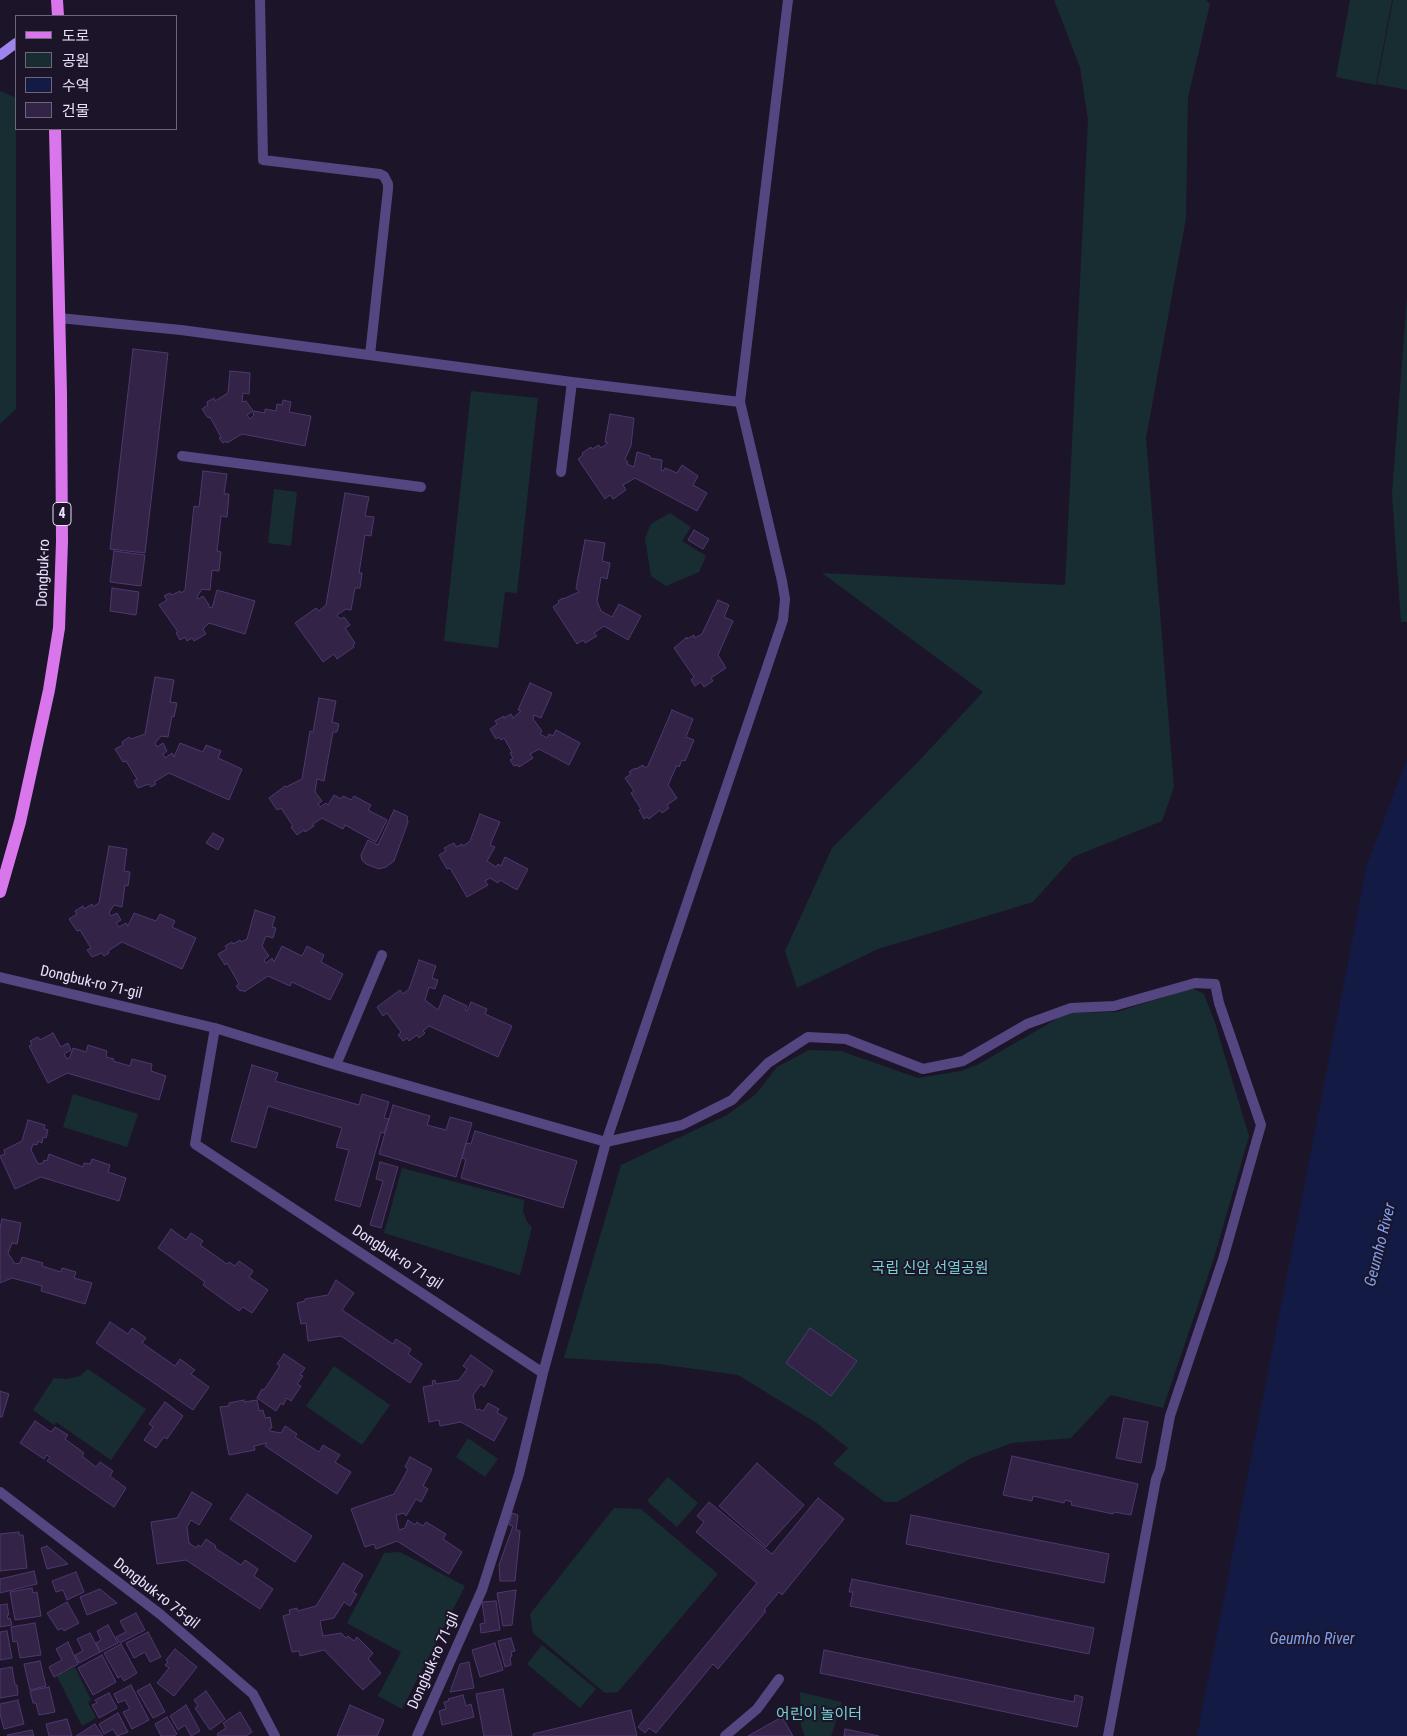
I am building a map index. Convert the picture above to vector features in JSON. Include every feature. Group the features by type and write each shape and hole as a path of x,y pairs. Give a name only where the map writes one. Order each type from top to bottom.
{"main road":[{"path":"58,0 58,15"},
{"path":"0,55 15,44"},
{"name":"Dongbuk-ro","path":"0,892 20,822 49,690 58,628 62,541 55,130"}],"street":[{"path":"260,0 264,160 380,174 384,176 388,184 370,355"},
{"path":"542,1373 606,1142 783,620 785,599 782,581 740,402 788,0"},
{"path":"59,318 181,330 414,359 572,382 740,402"},
{"path":"562,472 572,382"},
{"path":"182,456 421,487"},
{"path":"336,1064 382,955"},
{"name":"Dongbuk-ro 71-gil","path":"0,977 215,1028 195,1144 542,1373 519,1474 482,1590 417,1736"},
{"path":"215,1028 606,1142 682,1125 732,1100 768,1064 808,1037 846,1039 923,1069 963,1061 1027,1024 1071,1008 1114,1006 1195,983 1215,984 1261,1125 1223,1259 1170,1416 1160,1469 1156,1479 1108,1736"},
{"name":"Dongbuk-ro 75-gil","path":"0,1492 166,1619 253,1694 275,1736"},
{"path":"725,1736 757,1709 779,1679"}],"green space":[{"path":"1054,0 1206,0 1210,4 1188,97 1186,218 1146,438 1174,787 1162,821 1073,857 1033,902 878,949 797,988 785,951 832,848 917,763 983,692 822,573 1065,585 1088,120 1080,67"},
{"path":"1350,0 1392,0 1376,85 1336,77"},
{"path":"1393,0 1407,0 1407,90 1377,84"},
{"path":"0,91 15,98 16,409 0,424"},
{"path":"1407,297 1407,622 1401,622 1392,494"},
{"path":"471,391 538,398 517,593 505,592 498,648 444,641"},
{"path":"274,489 297,492 291,546 268,543"},
{"path":"670,513 691,527 682,541 706,556 699,572 666,586 651,576 645,538 651,524"},
{"name":"국립 신암 선열공원","path":"1192,988 1204,994 1215,1023 1249,1136 1214,1258 1163,1408 1111,1395 1071,1438 1012,1443 971,1458 897,1502 885,1502 833,1464 848,1448 818,1424 738,1375 659,1364 564,1358 621,1165 727,1115 756,1094 777,1067 809,1050 841,1051 918,1078 961,1071 979,1064 1067,1013 1117,1012"},
{"path":"73,1094 138,1114 127,1147 63,1127"},
{"path":"402,1168 524,1200 523,1211 527,1222 532,1227 520,1275 384,1233"},
{"path":"334,1366 390,1405 362,1445 306,1406"},
{"path":"88,1369 146,1409 111,1460 56,1422 54,1425 33,1410 54,1378 67,1379 80,1376"},
{"path":"468,1438 498,1459 485,1477 456,1457"},
{"path":"668,1477 698,1503 677,1527 647,1501"},
{"path":"614,1508 641,1509 718,1574 618,1692 605,1693 533,1633 530,1614"},
{"path":"400,1552 465,1586 402,1709 378,1696 401,1652 347,1623 384,1553"},
{"path":"542,1645 596,1689 580,1708 527,1664"},
{"path":"75,1667 91,1700 88,1702 96,1718 82,1726 57,1676"},
{"name":"어린이 놀이터","path":"800,1692 842,1702 831,1736 805,1736 801,1726"}],"water":[{"name":"Geumho River","path":"1407,759 1407,1736 1197,1736 1367,864"}],"building":[{"path":"133,349 168,353 145,553 110,549"},
{"path":"230,371 250,373 249,394 243,393 242,402 246,401 253,411 247,415 250,419 254,415 254,411 265,413 265,409 276,411 277,404 282,405 283,400 291,402 289,412 311,416 305,446 242,434 227,443 226,441 223,443 210,417 208,418 202,409 208,405 207,402 214,398 215,401 228,393"},
{"path":"610,414 634,418 631,446 625,459 628,462 627,464 634,467 637,452 650,456 650,458 662,460 661,470 663,471 665,468 677,473 682,465 698,476 693,485 707,493 697,511 635,478 623,485 626,490 613,499 610,495 605,499 578,459 583,455 582,453 591,447 592,449 599,445 601,448 608,443 605,442"},
{"path":"203,471 227,474 224,494 229,494 227,517 221,516 217,551 221,552 219,571 212,570 210,590 202,589 197,597 198,599 203,596 209,607 212,608 217,590 255,601 245,634 209,623 203,629 206,634 194,641 192,638 187,641 185,637 180,640 176,633 178,632 159,605 167,600 164,596 180,591 181,593 185,590 194,506 199,507"},
{"path":"345,493 369,497 365,516 374,517 371,536 365,535 359,573 362,573 360,588 355,588 351,610 346,609 337,615 340,619 344,617 350,625 345,628 355,643 354,647 337,659 334,654 323,662 295,623 316,608 319,611 326,605"},
{"path":"694,530 709,539 703,549 688,540"},
{"path":"585,540 605,543 602,561 610,563 607,579 601,577 597,601 601,611 612,617 619,604 641,616 628,640 604,626 594,633 597,636 585,643 583,640 577,644 553,607 563,598 579,592 576,588"},
{"path":"114,551 145,555 141,586 110,582"},
{"path":"112,588 139,592 136,615 110,611"},
{"path":"718,600 729,605 724,617 733,621 718,655 726,668 711,678 713,681 704,687 701,682 695,686 691,680 694,677 674,648 687,637 687,639 694,635 695,638 702,634"},
{"path":"155,677 174,680 170,702 177,703 174,717 172,716 168,737 161,736 155,743 157,747 163,743 167,751 163,754 165,758 172,753 174,757 180,743 203,752 206,745 221,751 218,758 242,769 229,800 169,773 154,782 156,784 151,787 149,784 138,788 134,781 137,779 126,761 123,762 115,749 123,745 122,742 129,737 131,739 145,734"},
{"path":"530,683 552,693 541,718 534,715 533,719 542,731 540,734 547,738 549,734 553,736 556,730 580,743 569,765 539,749 530,754 533,758 519,767 518,765 514,766 510,760 513,758 510,753 512,752 504,738 501,740 499,737 496,739 490,729 497,724 495,721 511,714 513,718 521,711 518,710"},
{"path":"319,698 336,701 332,722 339,724 337,732 333,732 324,781 317,779 315,792 322,801 318,804 320,807 326,803 328,805 334,795 341,799 343,796 351,800 354,796 371,805 368,810 387,820 376,842 345,825 343,829 322,818 313,824 314,826 297,835 281,808 277,810 269,798 285,786 302,779 310,731 313,732"},
{"path":"672,710 693,719 686,737 694,740 685,761 682,760 679,767 677,765 668,785 677,798 667,805 669,808 662,813 660,810 649,819 647,817 644,819 639,810 641,809 631,793 634,791 625,778 635,768 643,765 645,768 648,766"},
{"path":"394,810 407,816 408,822 394,861 386,867 379,869 366,864 362,860 361,855 368,840 378,845"},
{"path":"480,814 500,822 490,845 495,847 487,861 496,867 498,864 501,866 505,857 528,869 517,890 500,880 498,883 490,878 485,881 488,885 467,897 450,868 447,869 439,855 446,851 444,848 454,843 456,847 462,844 463,846 470,841"},
{"path":"213,833 224,839 218,850 206,843"},
{"path":"109,846 127,849 124,871 130,872 128,886 125,885 122,907 114,905 109,913 111,916 117,913 121,920 116,923 119,927 126,923 128,926 134,913 156,921 160,914 175,921 172,927 196,938 182,969 122,942 104,956 102,953 92,957 87,950 91,948 80,930 77,931 69,919 77,914 75,911 83,906 84,909 92,904 93,907 99,903"},
{"path":"255,910 275,917 272,927 276,928 273,938 266,936 262,946 269,956 264,960 266,963 272,958 274,962 282,946 302,956 307,946 324,955 321,962 343,974 330,1000 292,982 290,986 268,976 244,992 243,990 240,991 236,986 239,984 227,963 225,965 218,954 227,949 225,946 232,942 233,944 247,939"},
{"path":"419,960 436,966 432,978 438,980 435,989 429,987 425,1000 438,1010 444,995 467,1006 465,1010 467,1011 471,1002 487,1009 485,1014 512,1026 498,1057 429,1026 419,1038 417,1035 409,1041 407,1038 403,1041 398,1035 401,1032 387,1013 383,1016 377,1007 400,990 403,994 409,989"},
{"path":"53,1033 61,1047 68,1043 71,1050 64,1054 67,1059 70,1057 73,1048 86,1052 88,1045 107,1051 106,1057 114,1059 113,1061 130,1066 132,1059 152,1064 151,1071 166,1076 159,1100 67,1073 48,1083 29,1046 32,1045 30,1041 38,1037 40,1040"},
{"path":"252,1065 278,1073 275,1081 359,1105 362,1094 389,1102 384,1118 389,1119 384,1133 381,1132 360,1207 335,1200 349,1150 336,1147 342,1128 268,1106 256,1148 231,1141"},
{"path":"393,1105 430,1116 427,1125 446,1130 450,1117 472,1123 456,1177 379,1154"},
{"path":"28,1120 45,1125 44,1129 48,1130 46,1138 43,1137 42,1143 38,1141 37,1145 33,1144 31,1150 38,1164 43,1163 44,1160 47,1161 49,1154 83,1167 84,1163 90,1164 92,1159 110,1165 108,1172 126,1178 119,1201 41,1177 15,1189 0,1156 5,1154 4,1150 22,1141"},
{"path":"475,1131 577,1161 563,1208 461,1178 466,1159 462,1158 466,1143 471,1144"},
{"path":"380,1162 398,1167 381,1228 370,1225 383,1181 376,1179"},
{"path":"2,1219 21,1223 17,1244 12,1243 8,1253 15,1264 20,1263 22,1257 43,1263 42,1266 61,1272 62,1268 76,1272 74,1278 92,1283 85,1304 41,1291 42,1286 12,1278 0,1283 0,1228"},
{"path":"171,1229 186,1240 191,1233 203,1241 200,1245 227,1264 229,1262 235,1266 239,1261 253,1271 249,1277 268,1290 252,1313 243,1307 239,1311 203,1285 205,1282 158,1248"},
{"path":"336,1280 354,1293 342,1310 393,1344 396,1339 411,1349 408,1354 422,1364 410,1383 341,1336 308,1341 306,1323 301,1324 297,1303 305,1301 305,1299 328,1295"},
{"path":"110,1322 128,1334 132,1328 146,1338 142,1343 175,1366 180,1359 195,1370 191,1374 209,1387 193,1410 96,1343"},
{"path":"810,1328 857,1361 831,1396 786,1363"},
{"path":"284,1354 305,1368 300,1375 303,1376 297,1384 301,1386 291,1401 287,1398 276,1411 257,1398 280,1366 277,1364"},
{"path":"471,1355 493,1371 484,1387 481,1384 473,1395 476,1410 484,1410 488,1403 499,1409 497,1413 507,1418 494,1441 461,1422 440,1426 439,1420 429,1422 423,1387 433,1385 432,1381 435,1380 436,1384 459,1380 467,1369 463,1366"},
{"path":"0,1391 9,1394 2,1417 0,1417"},
{"path":"244,1400 244,1402 257,1400 259,1411 263,1410 265,1418 270,1417 272,1428 270,1428 270,1431 281,1433 285,1426 297,1434 295,1437 319,1452 323,1445 340,1455 335,1462 351,1472 337,1494 265,1446 267,1443 254,1446 255,1450 229,1455 220,1407 229,1406 229,1403"},
{"path":"165,1402 183,1416 167,1439 164,1437 156,1448 144,1440 153,1427 149,1424"},
{"path":"1124,1418 1148,1422 1141,1463 1116,1458"},
{"path":"35,1421 51,1432 55,1427 68,1435 65,1439 84,1453 82,1456 96,1467 100,1462 113,1471 110,1476 126,1488 114,1507 47,1461 50,1457 47,1455 44,1459 20,1443"},
{"path":"1012,1456 1138,1484 1131,1515 1114,1512 1113,1514 1071,1505 1072,1502 1065,1500 1064,1503 1033,1496 1032,1501 1003,1495"},
{"path":"410,1457 432,1469 423,1486 428,1489 421,1502 416,1499 406,1516 404,1513 396,1515 399,1530 405,1528 408,1520 415,1525 417,1522 423,1526 426,1522 446,1534 443,1539 462,1552 449,1574 397,1541 376,1549 374,1544 365,1547 351,1509 394,1494 408,1469 405,1467"},
{"path":"757,1463 804,1505 766,1547 719,1506"},
{"path":"192,1492 212,1504 199,1525 191,1520 187,1527 189,1543 196,1548 198,1545 201,1547 206,1539 216,1546 215,1548 241,1565 245,1560 258,1569 254,1576 273,1589 260,1609 186,1560 157,1564 151,1522 177,1518"},
{"path":"247,1494 312,1536 295,1562 230,1519"},
{"path":"818,1498 844,1519 782,1595 779,1592 764,1610 766,1611 718,1669 713,1664 656,1733 649,1728 645,1733 638,1727 757,1583 696,1532 704,1522 697,1516 709,1502 772,1554"},
{"path":"512,1513 518,1515 516,1530 520,1531 515,1581 500,1581 499,1565 513,1526 509,1525"},
{"path":"911,1515 1109,1554 1104,1583 906,1544"},
{"path":"19,1532 19,1535 23,1535 27,1568 0,1571 0,1534"},
{"path":"47,1546 68,1564 47,1569 41,1548"},
{"path":"343,1563 363,1575 353,1592 357,1594 350,1606 344,1602 334,1618 320,1621 323,1636 341,1633 346,1638 348,1636 354,1641 357,1637 373,1653 368,1659 381,1673 363,1690 324,1650 300,1656 299,1651 292,1652 283,1616 290,1614 289,1610 297,1608 298,1611 316,1606"},
{"path":"34,1571 37,1584 0,1593 0,1579"},
{"path":"76,1572 84,1592 67,1600 63,1590 56,1592 52,1581"},
{"path":"852,1579 1094,1628 1089,1654 850,1606 853,1592 849,1592"},
{"path":"32,1588 33,1593 37,1592 41,1616 15,1620 10,1592"},
{"path":"100,1589 117,1603 87,1615 80,1597"},
{"path":"516,1590 512,1625 503,1626 497,1593"},
{"path":"496,1601 500,1630 481,1633 480,1624 485,1623 482,1602"},
{"path":"67,1602 79,1623 64,1631 62,1628 58,1630 47,1613"},
{"path":"7,1604 9,1615 7,1615 12,1625 0,1627 0,1605"},
{"path":"136,1613 145,1630 120,1643 116,1637 126,1632 120,1621"},
{"path":"35,1623 41,1655 20,1658 17,1641 13,1642 11,1627"},
{"path":"108,1625 118,1643 100,1652 96,1643 101,1640 97,1631"},
{"path":"7,1631 12,1658 0,1660 0,1632"},
{"path":"148,1632 161,1657 150,1662 145,1652 134,1658 126,1643"},
{"path":"90,1633 100,1652 79,1663 75,1655 83,1651 77,1639"},
{"path":"511,1638 515,1651 511,1652 511,1665 505,1667 498,1641"},
{"path":"68,1642 78,1664 54,1677 49,1667 62,1660 56,1649"},
{"path":"495,1643 503,1670 480,1677 472,1650"},
{"path":"121,1644 137,1673 124,1681 121,1676 118,1678 104,1653"},
{"path":"175,1649 197,1667 174,1696 157,1683 169,1668 165,1665 168,1662 166,1660"},
{"path":"824,1650 1074,1702 1075,1695 1083,1697 1077,1727 820,1673"},
{"path":"102,1655 116,1682 93,1695 78,1668"},
{"path":"40,1661 46,1686 30,1690 24,1664"},
{"path":"469,1662 474,1688 450,1692 460,1664"},
{"path":"12,1667 18,1695 0,1698 0,1669"},
{"path":"150,1684 165,1712 153,1718 137,1691"},
{"path":"131,1685 149,1720 132,1729 123,1712 130,1709 125,1700 118,1703 114,1694"},
{"path":"49,1687 55,1712 39,1715 30,1691"},
{"path":"503,1689 512,1736 484,1736 476,1694"},
{"path":"206,1691 225,1719 210,1730 195,1708 198,1706 194,1700"},
{"path":"109,1693 117,1708 99,1718 92,1705 97,1703 95,1700"},
{"path":"463,1695 466,1706 471,1704 474,1717 442,1725 439,1711 446,1709 444,1702"},
{"path":"18,1700 24,1724 4,1729 0,1714 0,1704"},
{"path":"186,1705 200,1731 191,1736 185,1725 178,1730 170,1716"},
{"path":"350,1705 384,1720 377,1736 337,1736"},
{"path":"631,1710 637,1736 533,1736 533,1734"},
{"path":"240,1712 252,1732 246,1736 218,1736 217,1734 226,1728 223,1723"},
{"path":"118,1713 128,1732 117,1736 113,1729 104,1734 99,1724"},
{"path":"167,1717 177,1734 174,1736 161,1736 155,1724"},
{"path":"782,1717 793,1736 748,1736"},
{"path":"67,1719 72,1736 49,1736 46,1724"},
{"path":"95,1724 103,1736 76,1736"},
{"path":"845,1729 879,1736 844,1736"},
{"path":"32,1730 34,1736 7,1735"}]}
